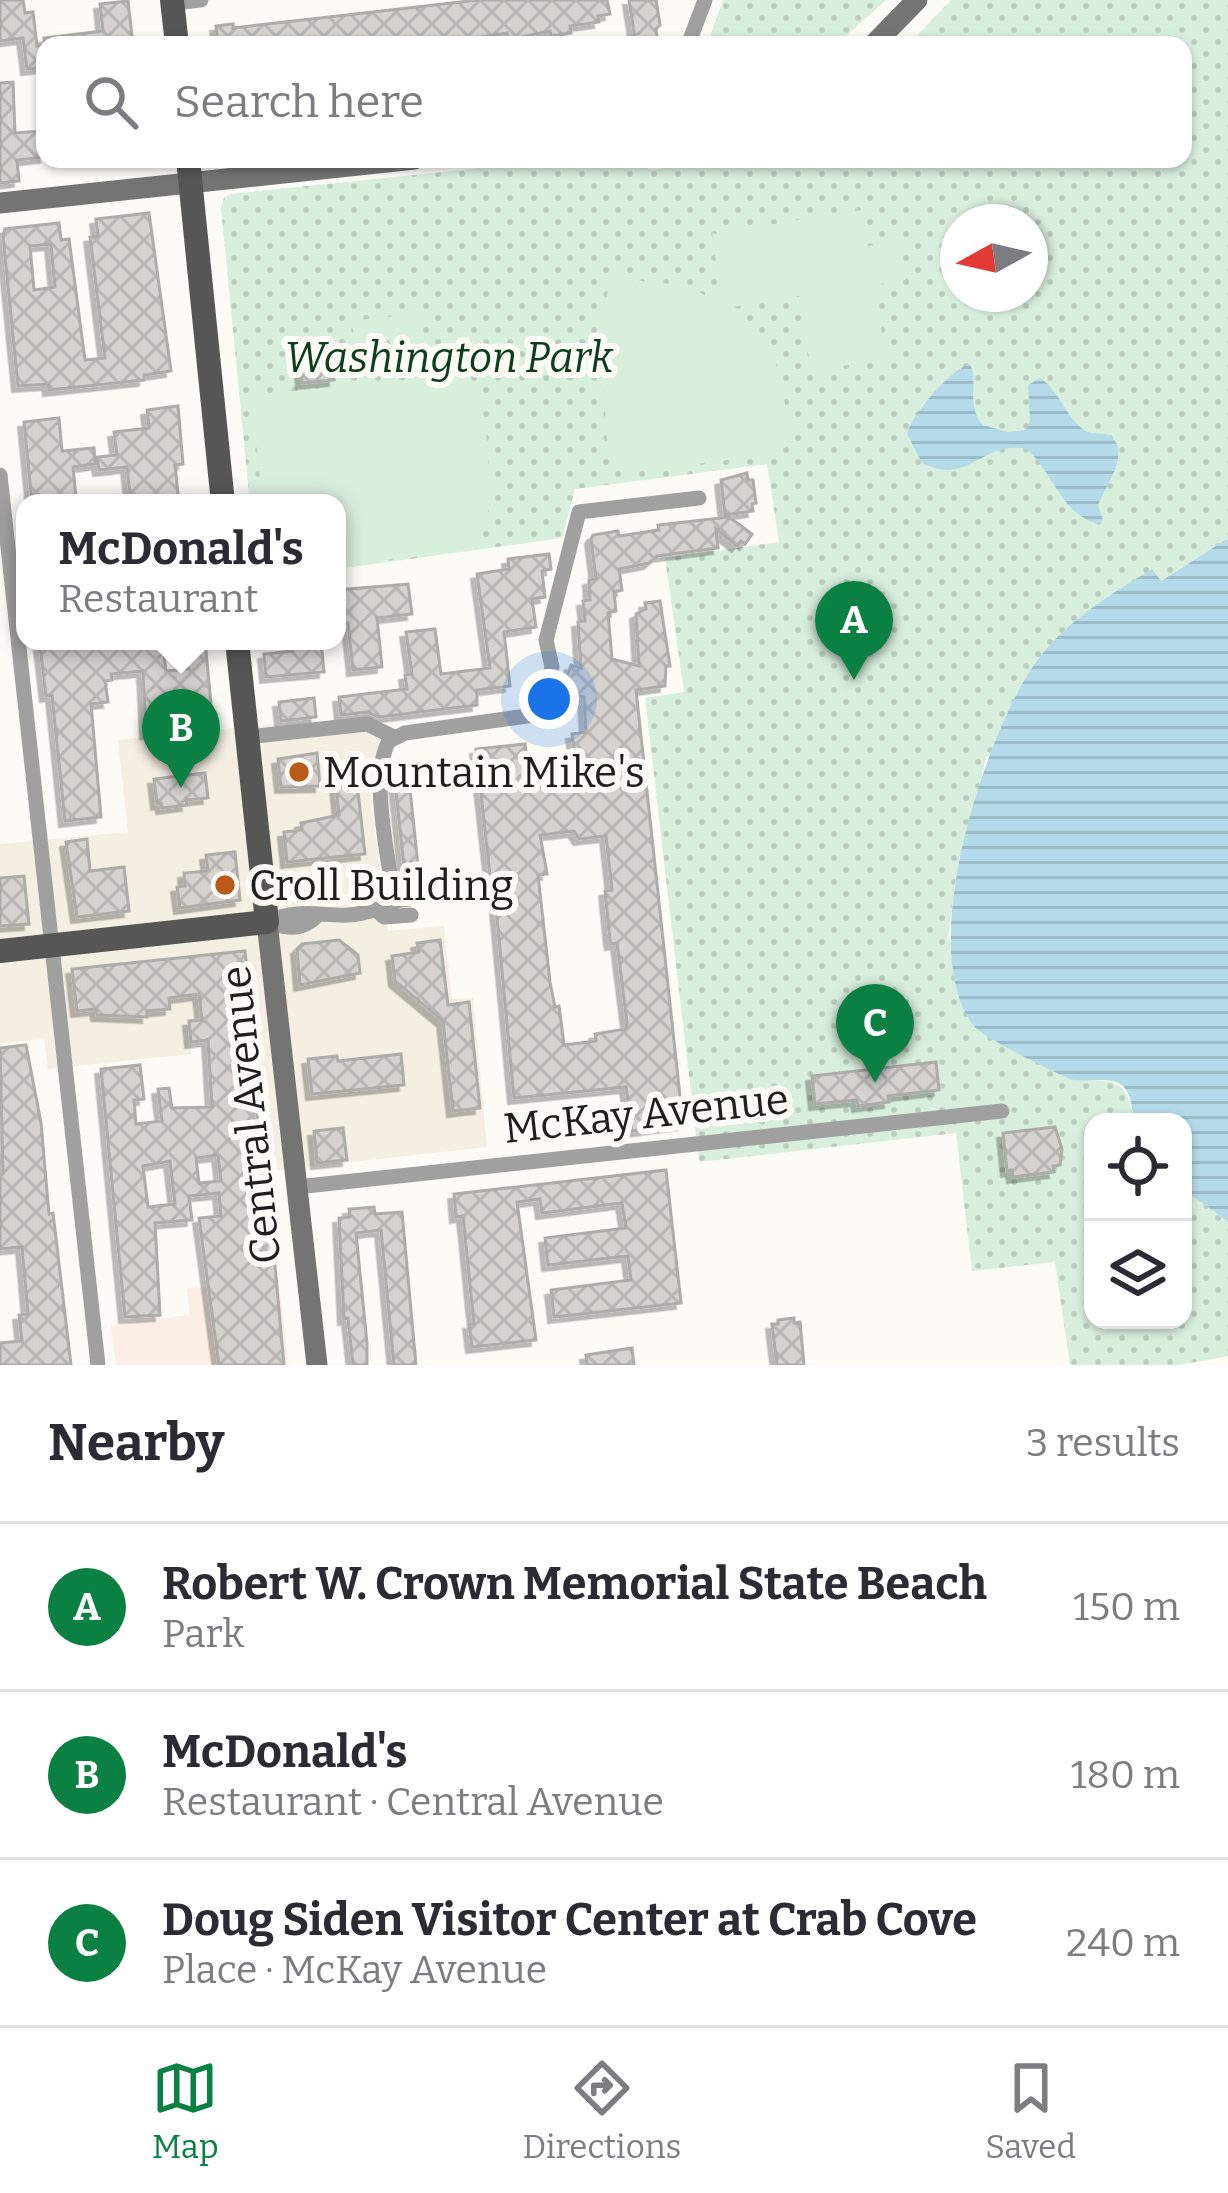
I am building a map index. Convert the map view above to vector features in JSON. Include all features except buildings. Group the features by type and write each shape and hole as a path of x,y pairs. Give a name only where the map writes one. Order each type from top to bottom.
{"main road":[{"path":"882,36 916,0"},
{"path":"173,2 176,36"},
{"path":"0,203 189,171 246,168"},
{"path":"189,171 222,494"},
{"name":"Central Avenue","path":"237,650 317,1365"},
{"path":"0,951 267,922"}],"street":[{"path":"173,2 202,0"},
{"path":"691,36 704,0"},
{"path":"0,475 13,617"},
{"path":"247,737 367,724 394,737 541,714 552,667 546,640 579,512 699,498"},
{"path":"17,650 98,1365"},
{"path":"267,922 287,912 305,910 317,916 375,909 383,902 405,904 381,782 385,748 394,737"},
{"name":"McKay Avenue","path":"297,1187 1003,1111"}],"shaded area":[{"path":"271,724 274,742 372,730 380,733 371,797 388,931 444,926 452,999 473,998 487,1147 272,1171 256,1033 191,1040 191,1054 48,1069 44,1039 0,1044 0,844 128,832 118,740"},
{"path":"278,1278 289,1365 116,1365 111,1325 189,1315 187,1289"}],"green space":[{"path":"723,0 886,0 846,36 710,36"},
{"name":"Washington Park","path":"951,0 1228,0 1228,538 1160,581 1151,569 986,758 955,883 948,938 1074,1080 1117,1084 1127,1097 1131,1113 1084,1113 1084,1329 1192,1329 1192,1196 1228,1222 1228,1356 1179,1365 1070,1365 1055,1262 972,1271 956,1133 699,1162 645,698 684,692 665,558 779,542 767,464 575,489 562,538 346,568 346,494 249,494 221,208 224,198 481,168 1192,168 1192,36 917,36"},
{"path":"862,210 868,246 899,242 905,280 874,285 886,359 811,371 799,296 726,308 776,363 794,445 707,463 619,465 608,453 599,331 611,278 690,286 723,307 712,234"},
{"path":"419,314 425,371 393,375 387,317"},
{"path":"384,317 390,375 358,378 352,321"},
{"path":"434,377 460,380 479,398 485,421 492,500 476,549 346,565 346,494 261,494 252,395"}],"water":[{"path":"970,364 973,402 983,425 1007,432 1026,430 1028,385 1040,378 1083,429 1110,436 1116,443 1118,460 1098,505 1103,521 1097,524 1073,510 1026,449 998,451 952,470 922,463 907,434 910,425 943,383"},
{"path":"1228,538 1228,1222 1192,1196 1192,1113 1132,1113 1129,1095 1118,1083 1070,1079 980,1031 957,992 951,949 953,899 963,846 977,793 1013,701 1044,652 1071,624 1152,569 1161,581"}],"place":[{"name":"Robert W. Crown Memorial State Beach","path":"854,680"},
{"name":"Mountain Mike's","path":"299,772"},
{"name":"McDonald's","path":"181,788"},
{"name":"Croll Building","path":"225,885"},
{"name":"Doug Siden Visitor Center at Crab Cove","path":"875,1083"}]}
